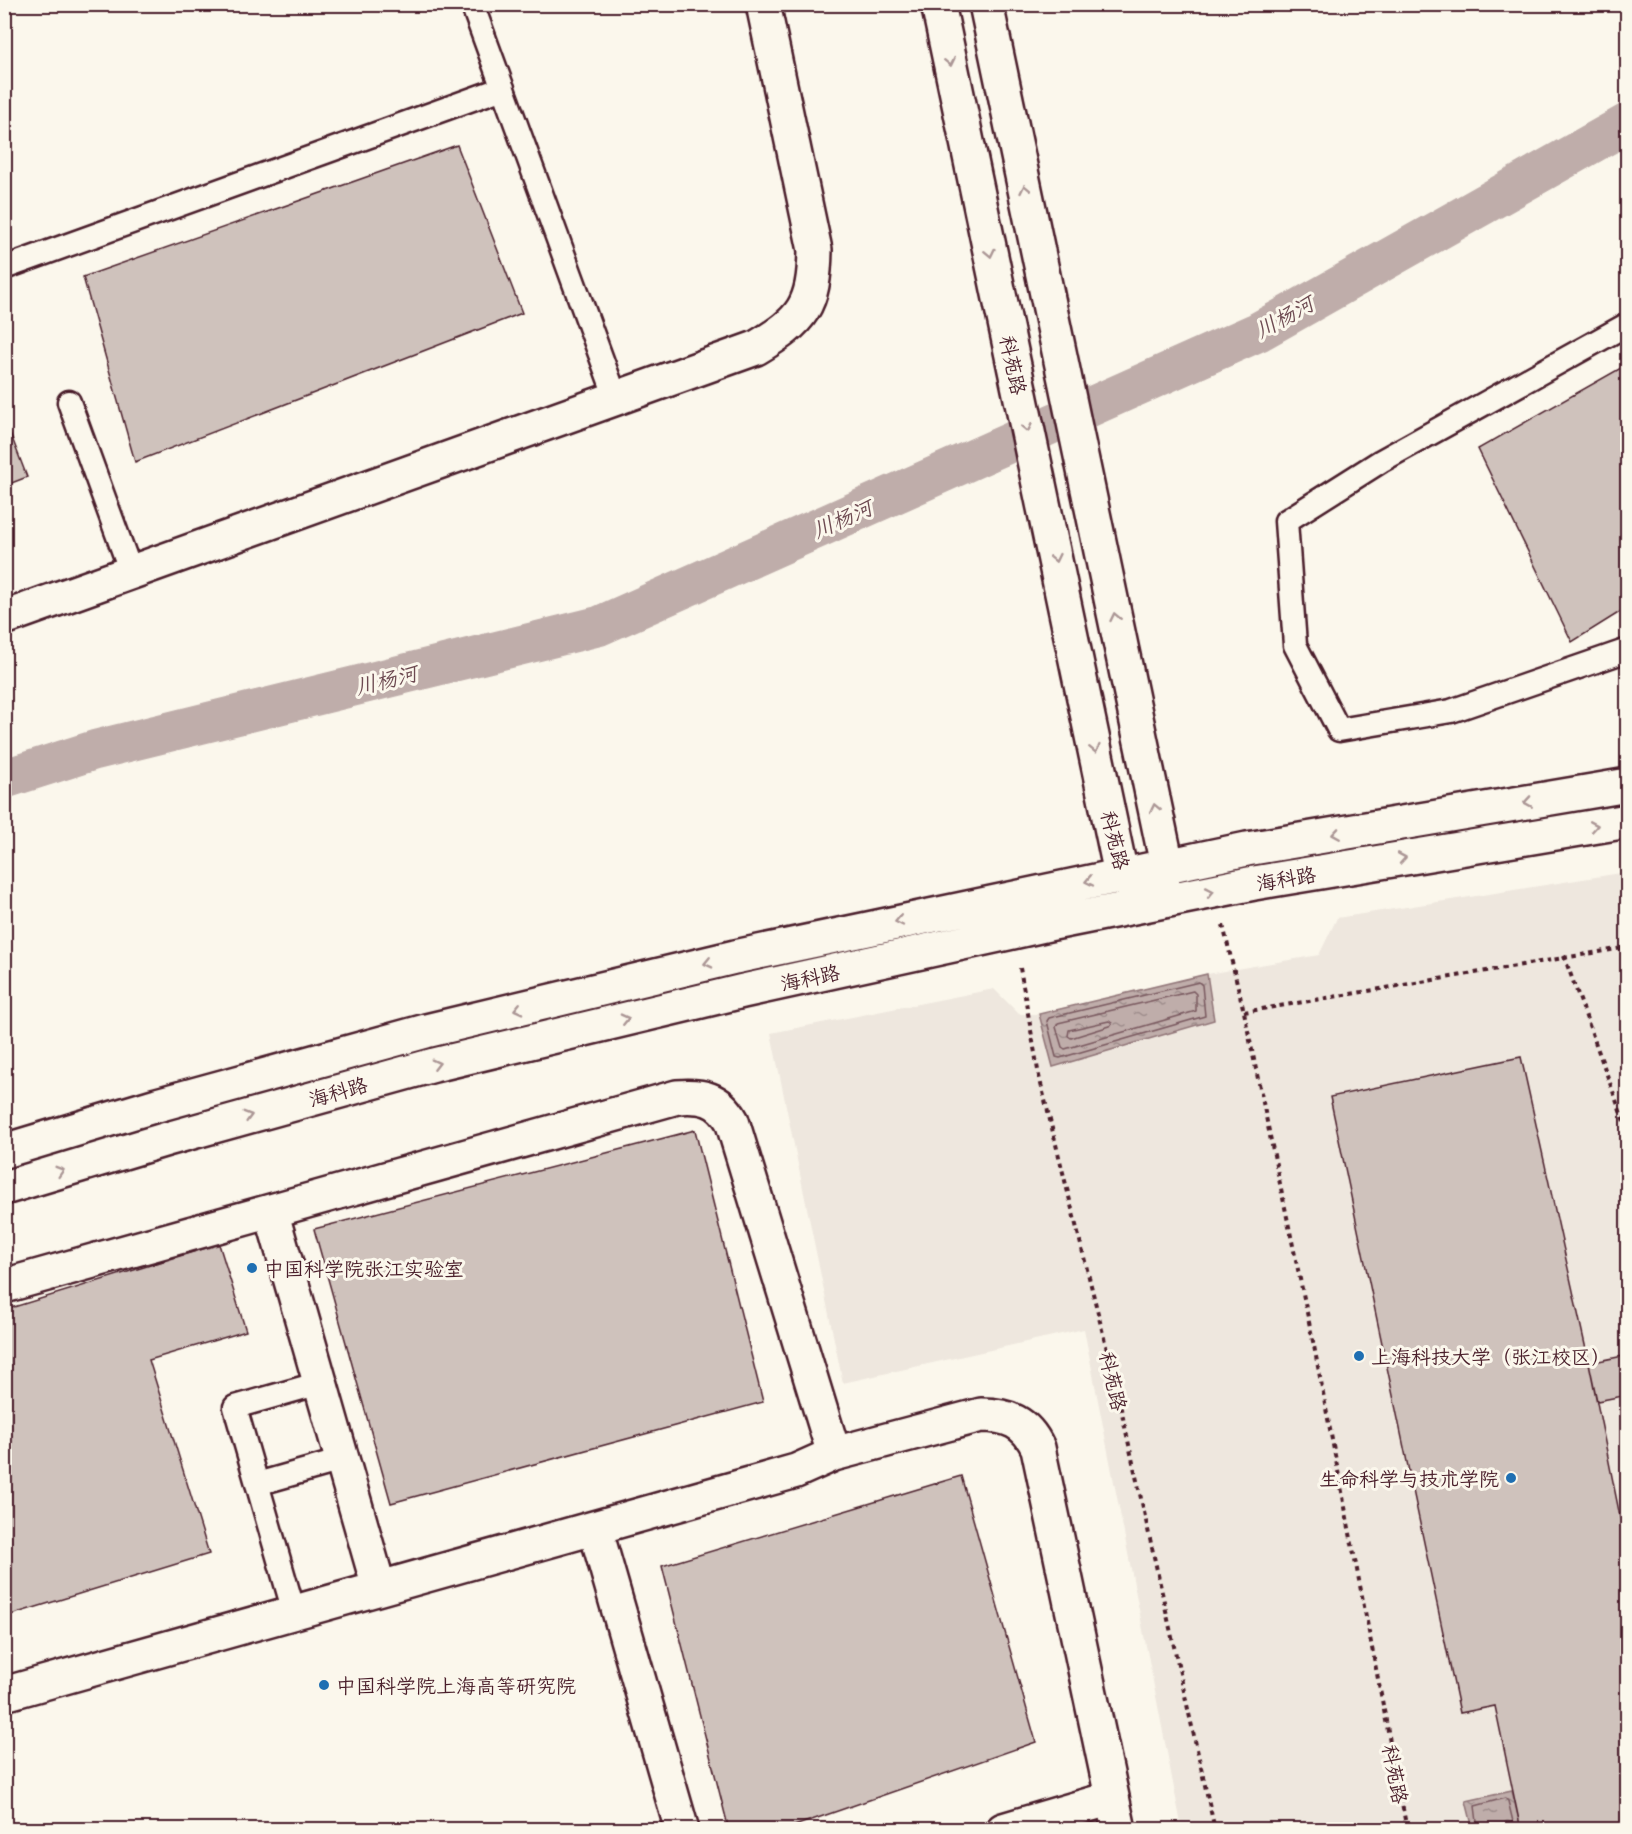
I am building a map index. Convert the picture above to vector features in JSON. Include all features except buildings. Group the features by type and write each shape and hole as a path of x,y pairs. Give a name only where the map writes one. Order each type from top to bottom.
{"street":[{"path":"4,618 756,348 788,330 807,306 814,281 815,250 764,4"},
{"name":"科苑路","path":"938,4 1121,874 1153,904"},
{"path":"986,4 1167,865 1153,904"},
{"name":"海科路","path":"4,1151 157,1105 426,1031 735,957 1247,849 1628,785"},
{"name":"海科路","path":"4,1188 167,1139 434,1065 743,991 1214,891 1628,821"},
{"path":"4,1286 677,1096 696,1095 713,1100 725,1109 732,1121 834,1454"},
{"path":"271,1211 379,1588"},
{"path":"4,1694 796,1471 834,1454 981,1415 1002,1415 1018,1422 1031,1434 1038,1448 1116,1814 1004,1830"},
{"path":"595,1528 681,1830"}],"lane":[{"path":"472,4 616,398"},
{"path":"4,268 503,88"},
{"path":"1628,324 1381,461 1286,521 1295,645 1340,730 1451,711 1628,650"},
{"path":"69,402 131,572"},
{"path":"294,1612 236,1407 320,1383"},
{"path":"257,1484 342,1460"}],"path":[{"name":"科苑路","path":"1214,891 1244,1012 1314,1346 1407,1830"},
{"name":"科苑路","path":"1015,932 1025,1008 1039,1076 1115,1382 1215,1830"},
{"path":"1244,1012 1564,956 1628,947"},
{"path":"1564,956 1628,1133"}],"shaded area":[{"name":"上海科技大学（张江校区）","path":"1627,872 1627,1829 1182,1829 1084,1329 843,1383 771,1033 994,989 1019,1014 1039,1014 1207,974 1319,955 1337,918"}],"water":[{"path":"1207,974 1214,1020 1053,1067 1039,1014"},
{"path":"1512,1791 1521,1829 1473,1829 1466,1801"}],"waterway":[{"name":"川杨河","path":"4,779 95,750 599,626 1258,332 1628,123"}],"place":[{"name":"中国科学院张江实验室","path":"252,1268"},
{"name":"上海科技大学（张江校区）","path":"1359,1356"},
{"name":"生命科学与技术学院","path":"1511,1478"},
{"name":"中国科学院上海高等研究院","path":"324,1685"}]}
